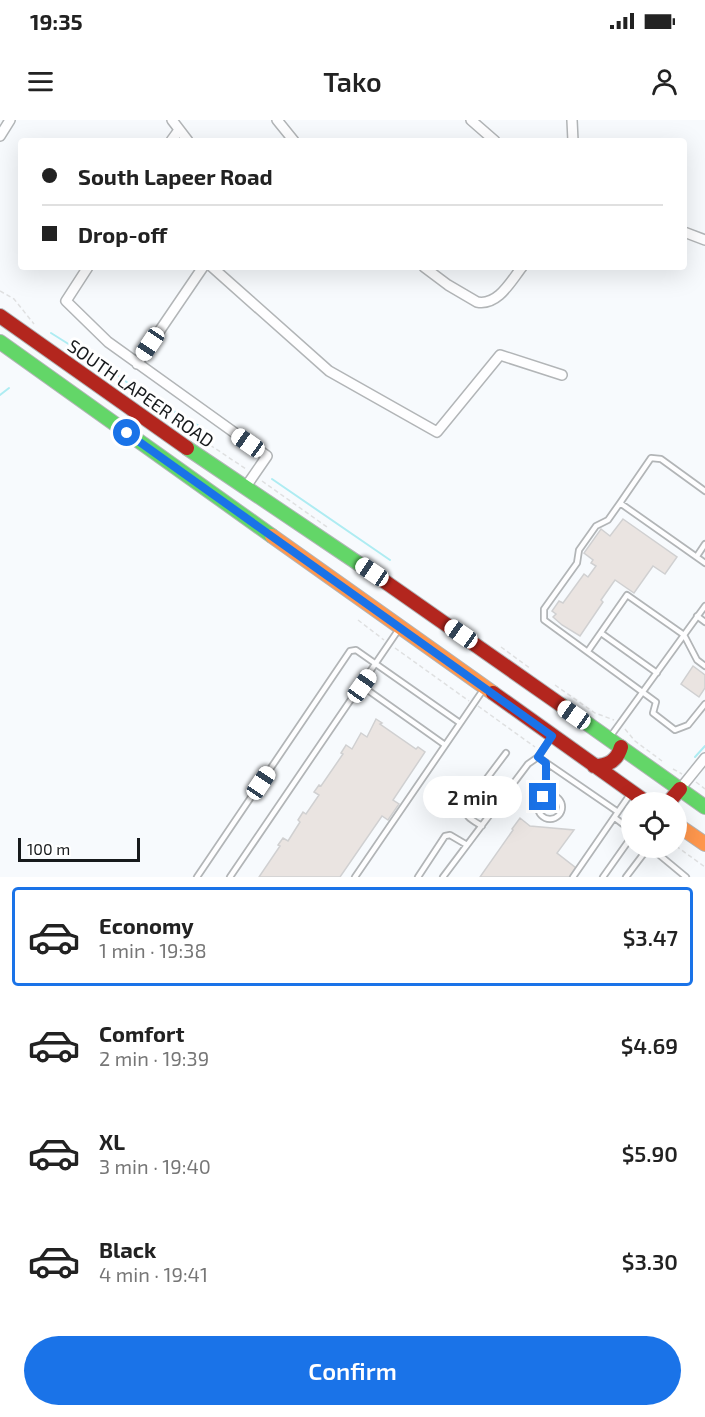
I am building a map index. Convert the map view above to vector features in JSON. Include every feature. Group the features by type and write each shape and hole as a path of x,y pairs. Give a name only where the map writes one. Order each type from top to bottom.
{"main road":[{"name":"SOUTH LAPEER ROAD","path":"1,321 409,597 705,807"},
{"path":"0,342 632,792"},
{"path":"262,529 269,516 283,512"},
{"path":"594,766 613,762 620,753 621,747"},
{"path":"687,832 705,844"}],"street":[{"path":"0,136 10,120"},
{"path":"172,120 186,138"},
{"path":"277,120 292,138"},
{"path":"471,120 492,138"},
{"path":"572,120 573,138"},
{"path":"173,138 179,130"},
{"path":"687,233 705,240"},
{"path":"86,270 66,300 108,342 267,456 245,488"},
{"path":"137,364 201,270"},
{"path":"215,270 329,371 436,432 500,355 562,375"},
{"path":"428,270 477,302 490,302 499,295 520,270"},
{"path":"680,789 705,758"}],"lane":[{"path":"705,491 661,459 651,458 608,520 596,526 579,550 577,563 544,609 544,620 643,691 656,702 653,713 675,730 688,725 705,704"},
{"path":"620,503 705,563"},
{"path":"697,556 705,544"},
{"path":"588,651 627,595 684,635 697,660 705,666"},
{"path":"609,739 705,606"},
{"path":"697,616 705,622"},
{"path":"230,877 400,628"},
{"path":"601,633 657,673"},
{"path":"197,877 350,651 356,650 460,723"},
{"path":"362,686 445,745"},
{"path":"355,877 484,688"},
{"path":"443,877 528,764 542,752 552,736"},
{"path":"482,826 466,816 466,806 506,753"},
{"path":"538,757 621,820"},
{"path":"546,763 546,795 538,803 538,811 543,818 551,820 561,812 562,804 558,797 546,795"},
{"path":"573,877 621,808"},
{"path":"418,877 446,836 450,835 467,845"},
{"path":"603,877 621,852"},
{"path":"626,877 641,858"},
{"path":"662,858 686,877"}],"path":[{"path":"0,291 18,304"},
{"path":"358,620 542,752"},
{"path":"696,782 705,789"},
{"path":"687,854 705,867"}],"building":[{"path":"623,519 677,557 665,574 653,566 634,593 615,580 580,636 553,617 556,614 552,611 559,601 563,603 584,574 588,577 596,566 591,563 593,560 584,553 601,529 610,536"},
{"path":"693,666 705,675 705,688 699,697 681,684"},
{"path":"376,719 416,749 418,747 425,752 393,800 399,804 388,820 382,816 340,877 259,877 283,838 288,841 300,822 298,820 303,812 306,814 319,795 314,792 319,785 321,786 343,754 341,753 346,745 352,749 361,733 367,737"},
{"path":"520,818 530,826 574,830 557,853 576,868 570,877 480,877"}],"waterway":[{"path":"51,333 113,372 162,408 179,413 202,428"},
{"path":"0,395 9,388"},
{"path":"272,479 390,560"},
{"path":"695,757 705,746"}],"traffic: fast":[{"path":"0,342 272,536"},
{"path":"187,448 374,574"},
{"path":"561,705 705,807"}],"traffic: slow":[{"path":"272,536 493,693"},
{"path":"687,832 705,844"}],"traffic: jam":[{"path":"0,316 187,448"},
{"path":"374,574 561,705"},
{"path":"493,693 632,792"},
{"path":"594,766 611,762 621,747"}],"route":[{"path":"127,433 552,736 538,757 546,763 546,795 543,797"}]}
